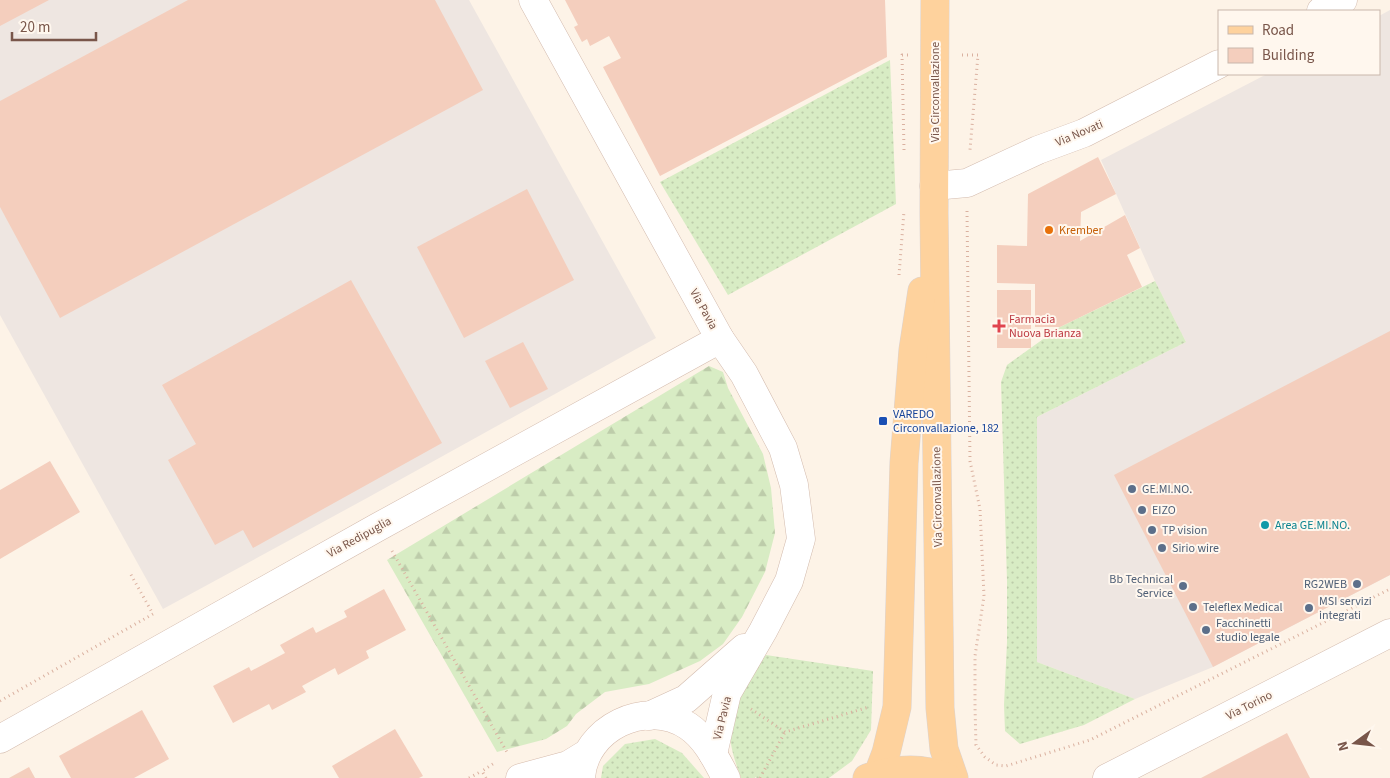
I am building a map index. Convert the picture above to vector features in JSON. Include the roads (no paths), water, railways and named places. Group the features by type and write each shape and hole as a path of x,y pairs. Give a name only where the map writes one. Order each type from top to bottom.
{"main road":[{"name":"Via Circonvallazione","path":"935,0 934,213 940,708 944,750 954,778"},
{"name":"Via Circonvallazione","path":"872,776 886,753 897,707 904,463 913,350 934,213"},
{"path":"872,776 895,771 914,770 934,773 948,778"}],"street":[{"name":"Via Pavia","path":"533,0 720,339 744,374 783,448 794,485 801,539 789,581 727,693 713,754"},
{"path":"1323,10 1342,0"},
{"name":"Via Novati","path":"934,186 967,183 1038,150 1084,133 1218,65"},
{"name":"Via Redipuglia","path":"0,739 378,527 720,339"},
{"name":"Via Pavia","path":"650,716 686,700 763,630"},
{"name":"Via Torino","path":"1106,778 1390,633"},
{"path":"514,766 584,766 598,738 614,726 636,717 661,716 688,726 702,739 713,754 726,778"}],"place":[{"name":"Krember","path":"1049,230"},
{"name":"Farmacia Nuova Brianza","path":"999,326"},
{"name":"VAREDO Circonvallazione, 182","path":"883,421"},
{"name":"GE.MI.NO.","path":"1132,489"},
{"name":"EIZO","path":"1142,510"},
{"name":"Area GE.MI.NO.","path":"1265,525"},
{"name":"TP vision","path":"1152,530"},
{"name":"Sirio wire","path":"1162,548"},
{"name":"RG2WEB","path":"1357,584"},
{"name":"Bb Technical Service","path":"1183,586"},
{"name":"Teleflex Medical","path":"1193,607"},
{"name":"MSI servizi integrati","path":"1309,608"},
{"name":"Facchinetti studio legale","path":"1206,630"}]}
